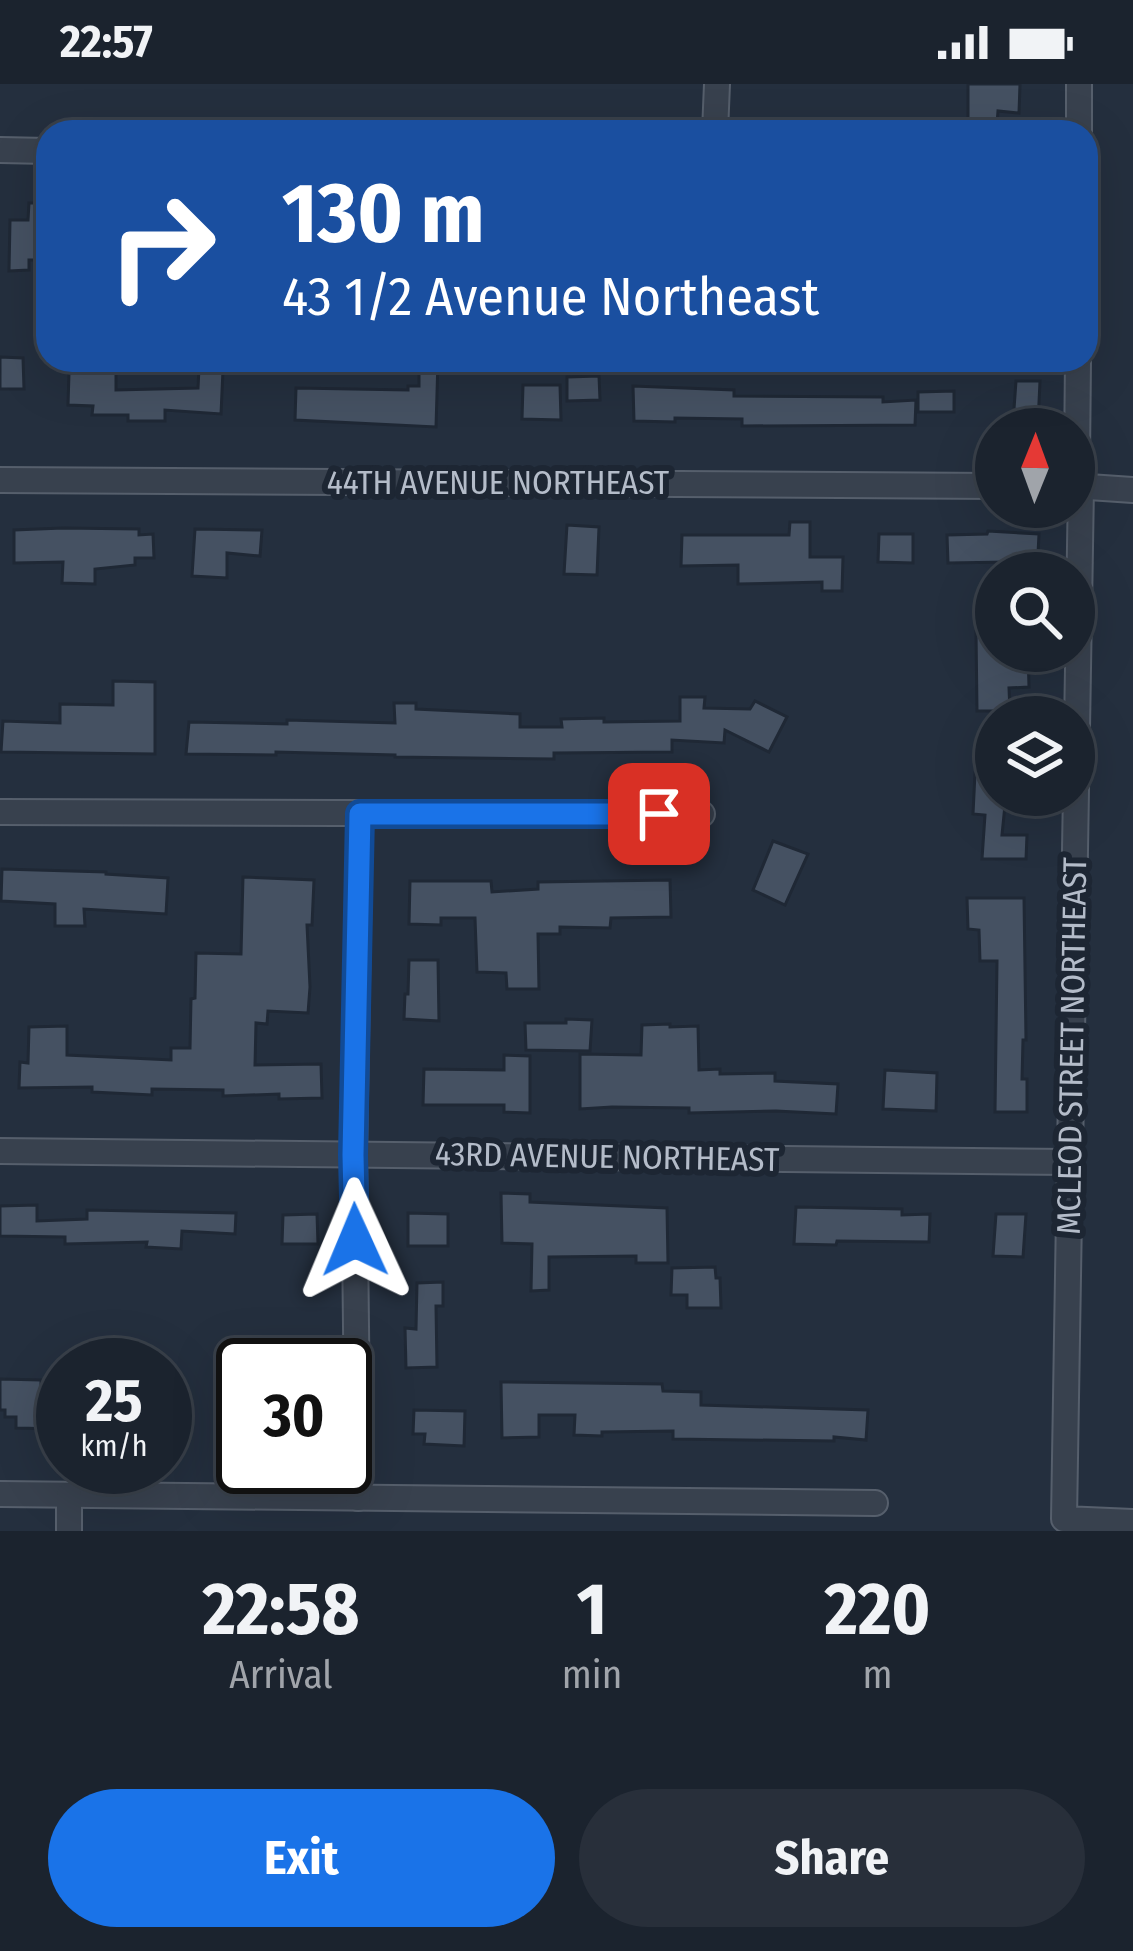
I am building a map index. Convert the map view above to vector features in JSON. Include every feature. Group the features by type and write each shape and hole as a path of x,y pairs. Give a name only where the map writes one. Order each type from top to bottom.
{"street":[{"path":"716,120 717,84"},
{"path":"1079,84 1079,120"},
{"path":"0,150 36,151"},
{"name":"MCLEOD STREET NORTHEAST","path":"1078,372 1078,408"},
{"name":"44TH AVENUE NORTHEAST","path":"0,479 975,486"},
{"path":"1095,487 1133,490"},
{"name":"MCLEOD STREET NORTHEAST","path":"1077,528 1064,1519 1133,1522"},
{"path":"0,812 702,814"},
{"path":"358,1498 353,1155 360,814"},
{"name":"43RD AVENUE NORTHEAST","path":"0,1151 1069,1162"},
{"path":"0,1494 874,1503"},
{"path":"69,1495 69,1531"}],"building":[{"path":"968,84 1020,84 1019,113 998,111 997,120 968,120"},
{"path":"29,203 36,203 36,260 29,260 29,270 9,271 10,220 28,220"},
{"path":"0,357 23,358 24,389 0,389"},
{"path":"116,372 116,390 198,388 199,372 223,372 221,414 165,410 165,421 128,421 128,415 92,415 93,406 68,405 69,373"},
{"path":"419,372 438,372 436,427 295,420 296,388 408,390 408,386 419,386"},
{"path":"599,376 600,400 567,401 567,377"},
{"path":"1016,381 1040,381 1039,408 1014,408"},
{"path":"523,385 560,385 561,420 522,419"},
{"path":"633,386 734,390 734,396 916,400 915,425 634,421"},
{"path":"954,391 954,412 918,412 918,392"},
{"path":"790,522 810,522 810,557 843,557 842,591 822,591 822,582 738,584 738,565 681,566 682,535 789,535"},
{"path":"567,525 599,527 597,575 564,574"},
{"path":"139,529 139,535 153,534 154,558 95,569 95,584 62,583 63,562 14,563 14,530"},
{"path":"195,529 262,530 260,556 227,553 227,578 192,576"},
{"path":"879,534 913,534 913,563 878,562"},
{"path":"1039,534 1038,552 975,552 975,563 948,563 947,535"},
{"path":"977,672 1029,672 1029,687 1009,688 1009,696 977,696"},
{"path":"113,681 155,682 155,754 1,752 3,721 60,723 60,704 113,705"},
{"path":"680,697 705,697 704,708 750,709 755,701 787,717 769,752 725,730 724,743 672,740 672,752 554,753 554,759 186,754 189,722 395,723 394,703 416,703 416,709 520,714 520,727 562,727 561,719 680,721"},
{"path":"985,816 1004,816 1002,835 1027,835 1026,859 982,859"},
{"path":"773,841 808,854 785,905 753,890"},
{"path":"2,869 168,878 166,914 84,909 85,926 55,926 55,904 1,901"},
{"path":"243,877 314,880 312,925 307,925 308,1013 268,1011 267,1024 256,1023 255,1065 321,1064 322,1098 223,1096 223,1090 152,1089 152,1095 92,1092 92,1087 19,1088 20,1062 28,1063 29,1027 67,1026 67,1055 171,1060 171,1048 190,1048 196,953 241,954"},
{"path":"670,880 671,917 611,918 610,928 560,927 560,934 538,934 539,989 507,989 506,973 477,972 475,918 441,918 441,925 409,924 410,881 491,881 492,892 538,889 538,882"},
{"path":"967,898 1024,898 1022,1079 1027,1079 1027,1112 995,1112 997,961 980,961 979,930 968,929"},
{"path":"409,960 438,960 439,1021 404,1019"},
{"path":"566,1019 592,1020 590,1051 526,1050 525,1023 566,1023"},
{"path":"642,1025 698,1026 699,1070 775,1073 775,1081 838,1084 836,1114 580,1109 580,1054 641,1055"},
{"path":"504,1055 530,1056 530,1113 504,1112 504,1105 423,1105 424,1069 504,1070"},
{"path":"885,1070 937,1073 936,1111 883,1109"},
{"path":"501,1193 530,1194 530,1202 667,1208 668,1263 636,1263 636,1256 549,1257 549,1290 531,1291 532,1244 502,1243"},
{"path":"37,1205 37,1221 87,1219 87,1210 236,1213 235,1234 182,1231 181,1249 146,1247 147,1242 65,1244 65,1237 0,1236 0,1206"},
{"path":"796,1207 930,1214 929,1242 794,1244"},
{"path":"408,1213 448,1214 448,1246 408,1246"},
{"path":"317,1214 318,1244 282,1244 283,1215"},
{"path":"996,1214 1026,1214 1023,1257 993,1256"},
{"path":"715,1267 721,1308 687,1308 687,1295 671,1295 672,1268"},
{"path":"443,1282 443,1306 436,1306 437,1367 406,1368 405,1328 416,1329 417,1283"},
{"path":"0,1379 36,1380 36,1428 16,1428 16,1417 5,1417 5,1410 0,1410"},
{"path":"501,1382 662,1384 663,1391 701,1392 701,1405 868,1410 866,1440 673,1439 673,1431 574,1435 575,1415 539,1415 539,1437 502,1438"},
{"path":"414,1410 465,1411 464,1446 424,1444 425,1434 413,1434"}],"route":[{"path":"355,1240 360,814 659,814"}]}
